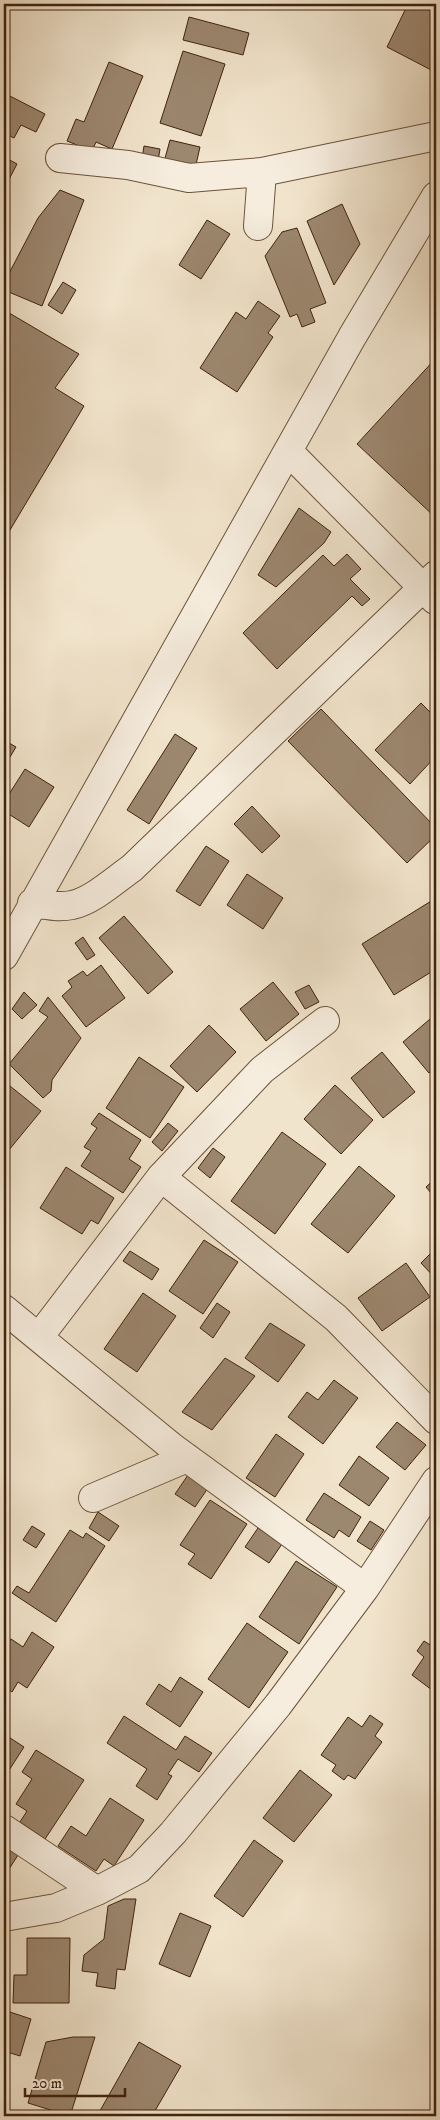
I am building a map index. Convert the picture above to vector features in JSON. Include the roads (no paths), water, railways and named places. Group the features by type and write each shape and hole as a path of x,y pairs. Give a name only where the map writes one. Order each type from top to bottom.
{"street":[{"path":"60,158 128,165 189,178 262,172 436,136"},
{"path":"258,226 262,172"},
{"path":"4,956 32,903 289,452 352,337 436,196"},
{"path":"32,903 51,906 72,905 101,891 132,868 432,588 289,452"},
{"path":"39,1337 161,1178 262,1070 325,1021"},
{"path":"161,1178 336,1318 436,1420"},
{"path":"4,1308 187,1458 365,1588"},
{"path":"93,1498 187,1458"},
{"path":"4,1916 56,1908 97,1891 139,1869 173,1833 278,1705 365,1588 436,1482"},
{"path":"4,1829 97,1891"}]}
